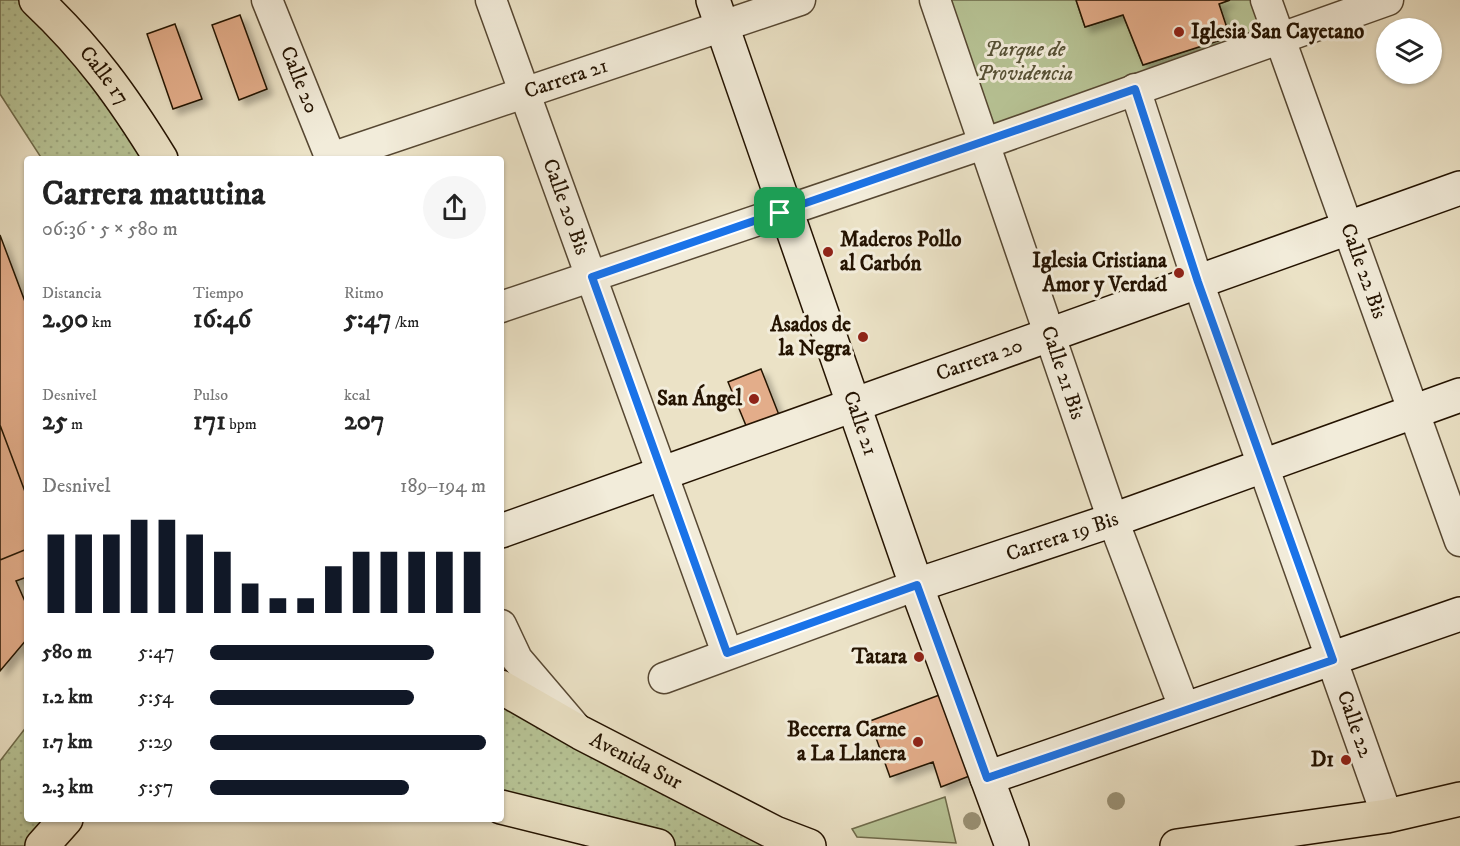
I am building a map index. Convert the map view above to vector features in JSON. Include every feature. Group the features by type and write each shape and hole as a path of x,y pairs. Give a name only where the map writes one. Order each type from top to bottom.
{"main road":[{"name":"Calle 17","path":"41,0 124,98 159,156"},
{"name":"Avenida Sur","path":"504,689 581,733 775,833 809,846"},
{"path":"1176,846 1387,816 1460,799"},
{"path":"504,808 658,846"},
{"path":"42,846 63,822"}],"street":[{"name":"Calle 20","path":"267,0 330,156"},
{"name":"Calle 20 Bis","path":"491,0 727,653"},
{"name":"Carrera 21","path":"340,156 523,93 718,12 800,0"},
{"name":"Calle 21 Bis","path":"935,0 986,142 1048,335 1113,519 1185,710"},
{"name":"Calle 22 Bis","path":"1266,0 1460,541"},
{"path":"504,306 986,142 1388,0"},
{"name":"Calle 21","path":"718,12 853,405 1011,841"},
{"name":"Calle 22","path":"1135,89 1198,282 1387,816"},
{"name":"Carrera 20","path":"504,530 1460,188"},
{"name":"Carrera 19 Bis","path":"664,678 917,585 1113,519 1460,395"},
{"path":"987,778 1333,660 1460,614"},
{"path":"504,631 518,659 581,733"}],"green space":[{"path":"0,0 36,0 159,156 40,156 0,94"},
{"name":"Parque de Providencia","path":"935,0 1076,0 1085,27 1123,15 1143,65 1229,37 1219,4 1230,0 1266,0 1280,39 986,143"},
{"path":"504,689 793,846 658,846 504,808"},
{"path":"24,730 24,822 63,822 42,846 0,846 0,761"},
{"path":"945,797 956,843 857,837 852,829"}],"building":[{"name":"Iglesia San Cayetano","path":"1076,0 1230,0 1219,4 1230,37 1143,65 1123,15 1085,27"},
{"path":"240,15 267,89 239,100 212,25"},
{"path":"175,24 202,99 173,109 147,34"},
{"path":"0,235 24,299 24,489 0,425"},
{"name":"San Ángel","path":"761,369 779,415 747,428 728,382"},
{"path":"0,425 24,489 24,550 0,560"},
{"path":"24,550 24,578 16,581 24,599 24,643 0,671 0,560"},
{"name":"Becerra Carne a La Llanera","path":"942,694 972,775 941,787 933,762 890,777 870,721"}],"place":[{"name":"Iglesia San Cayetano","path":"1179,32"},
{"name":"Maderos Pollo al Carbón","path":"828,252"},
{"name":"Iglesia Cristiana Amor y Verdad","path":"1179,273"},
{"name":"Asados de la Negra","path":"863,337"},
{"name":"San Ángel","path":"754,399"},
{"name":"Tatara","path":"919,657"},
{"name":"Becerra Carne a La Llanera","path":"918,742"},
{"name":"D1","path":"1346,760"}],"route":[{"path":"1135,89 1198,282 1333,660 987,778 917,585 727,653 592,277 780,213 1135,89"}]}
